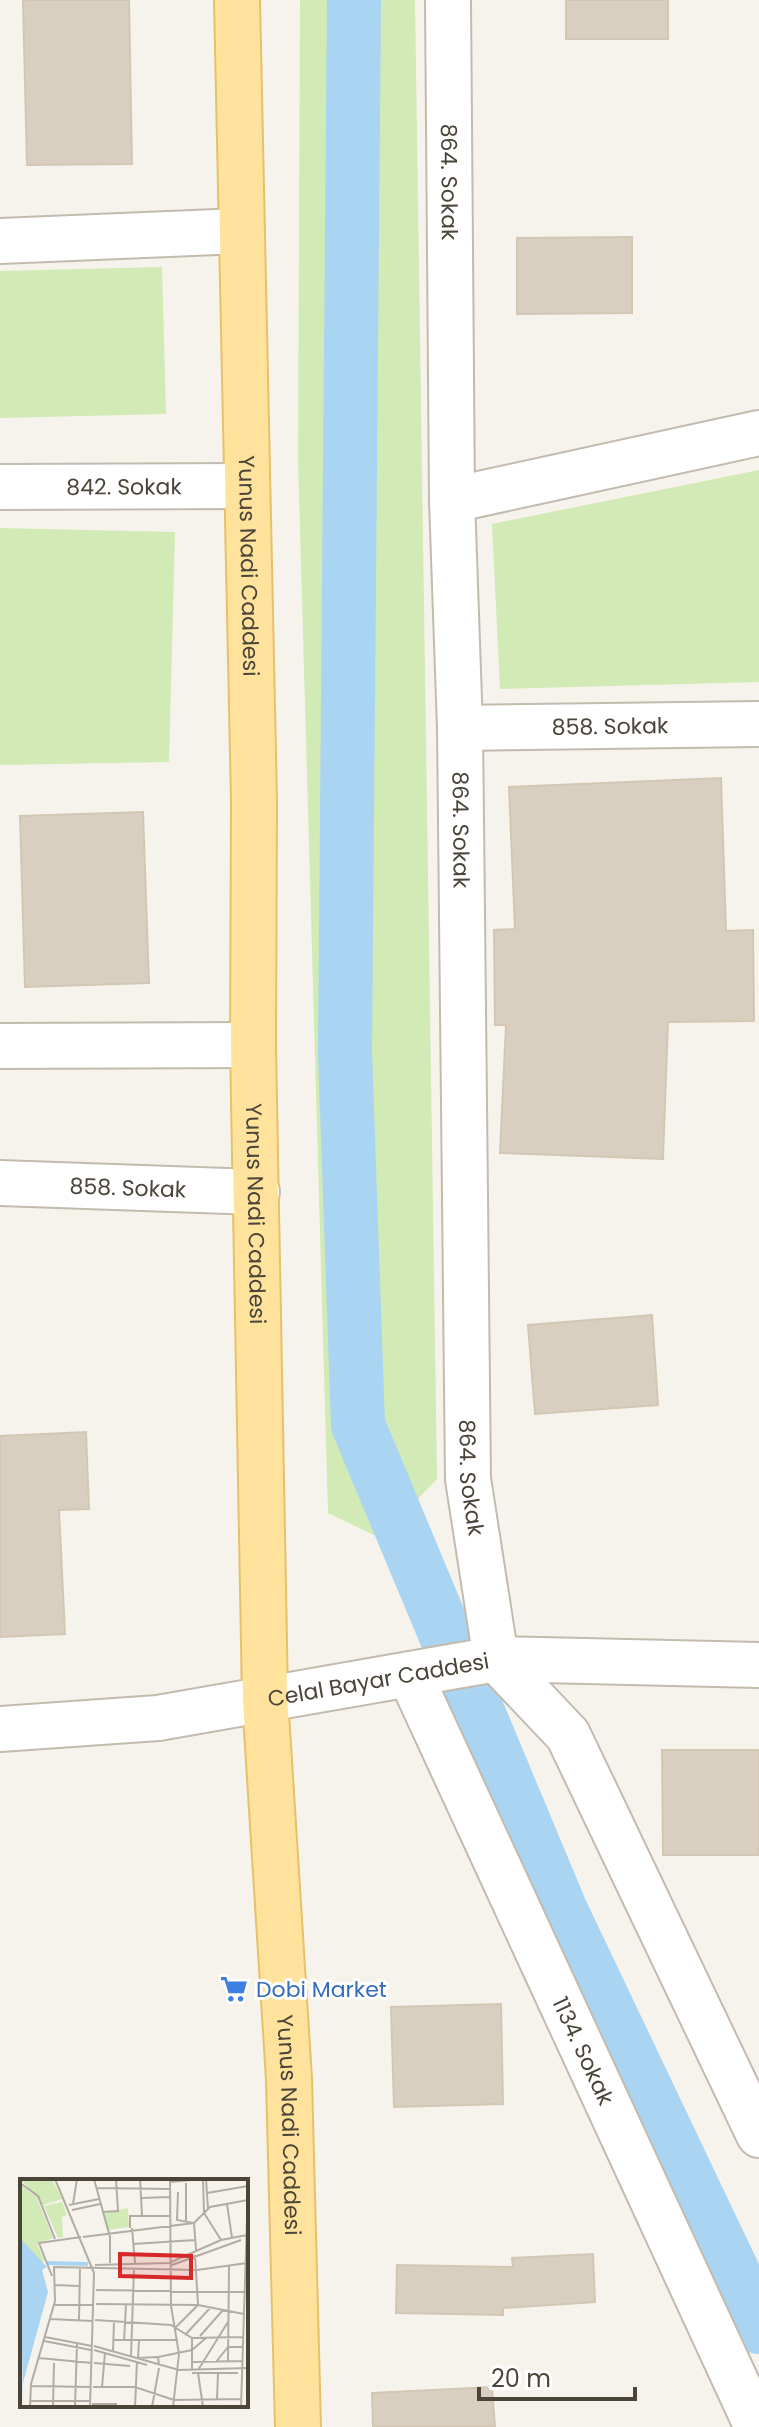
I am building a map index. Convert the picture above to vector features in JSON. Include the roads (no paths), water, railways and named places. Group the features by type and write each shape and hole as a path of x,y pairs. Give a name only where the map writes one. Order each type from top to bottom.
{"main road":[{"name":"Yunus Nadi Caddesi","path":"237,0 254,801 253,1045 265,1698 289,2079 298,2427"}],"street":[{"name":"864. Sokak","path":"448,0 452,500 460,728 468,1479 494,1660"},
{"path":"0,241 241,231"},
{"path":"452,500 759,433"},
{"name":"842. Sokak","path":"0,487 246,486"},
{"name":"858. Sokak","path":"460,728 759,724"},
{"path":"0,1046 253,1045"},
{"name":"858. Sokak","path":"0,1183 257,1192"},
{"path":"494,1660 568,1735 759,2135"},
{"name":"Celal Bayar Caddesi","path":"0,1729 158,1718 494,1660 759,1665"},
{"name":"1134. Sokak","path":"413,1675 757,2427"}],"waterway":[{"path":"354,0 345,1051 358,1425 561,1911 759,2327"}],"place":[{"name":"Dobi Market","path":"234,1989"}]}
